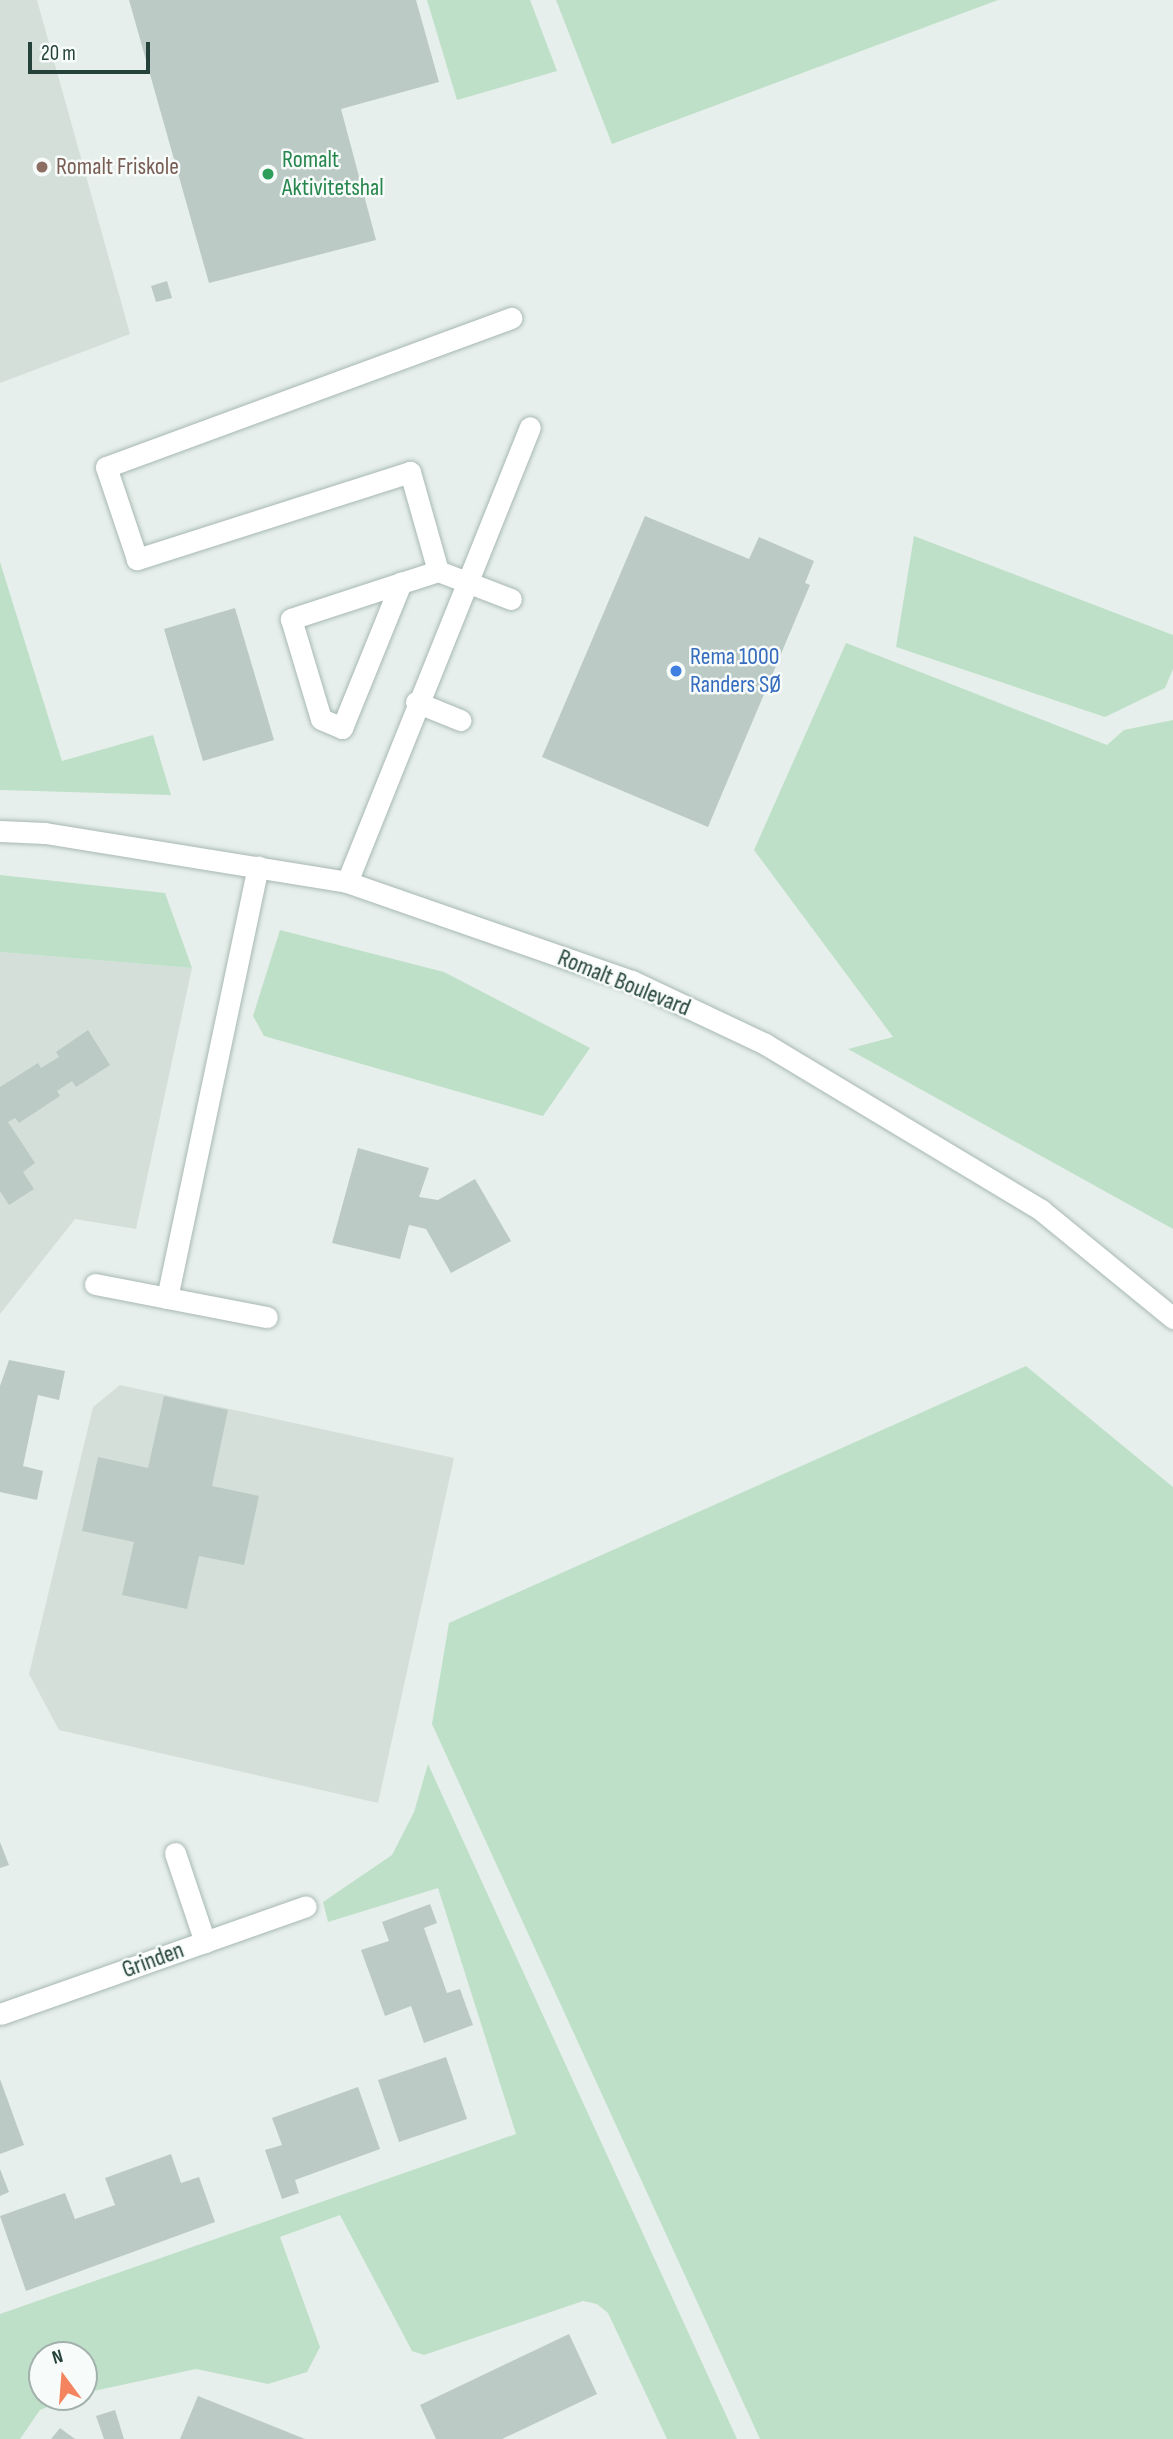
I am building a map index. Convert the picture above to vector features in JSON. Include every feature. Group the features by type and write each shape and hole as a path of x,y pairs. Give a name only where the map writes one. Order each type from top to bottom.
{"street":[{"path":"438,571 410,472 137,559 106,467 511,317"},
{"path":"347,882 416,702 530,427"},
{"path":"401,583 342,728 321,719 291,619 401,583 438,571 511,599"},
{"path":"416,702 460,720"},
{"name":"Romalt Boulevard","path":"0,831 45,833 347,882 632,982 765,1044 1041,1210 1173,1318"},
{"path":"167,1298 258,867"},
{"path":"94,1284 267,1317"},
{"path":"175,1853 205,1942"},
{"name":"Grinden","path":"0,2014 306,1906"}],"shaded area":[{"name":"Romalt Friskole","path":"0,0 37,0 130,334 0,383"},
{"path":"0,952 192,968 136,1229 75,1219 0,1314"},
{"path":"120,1385 454,1458 378,1803 59,1730 29,1674 93,1407"}],"green space":[{"path":"427,0 530,0 557,71 457,100"},
{"path":"556,0 998,0 612,144"},
{"path":"914,536 1173,635 1173,669 1165,688 1105,717 896,647"},
{"path":"0,562 62,761 153,735 171,795 0,790"},
{"path":"846,643 1107,745 1124,730 1173,720 1173,1229 848,1049 893,1037 754,850"},
{"path":"0,875 165,893 192,968 0,952"},
{"path":"280,930 444,972 590,1048 543,1116 264,1036 253,1016"},
{"path":"1026,1366 1173,1487 1173,2439 760,2439 432,1724 449,1623"},
{"path":"428,1764 737,2439 667,2439 608,2313 597,2304 583,2301 424,2355 412,2351 340,2215 280,2237 320,2347 307,2372 268,2384 196,2369 98,2390 98,2341 28,2341 28,2411 39,2411 20,2439 0,2439 0,2314 516,2134 438,1888 328,1922 323,1902 392,1855 414,1812"}],"building":[{"name":"Romalt Aktivitetshal","path":"129,0 416,0 439,82 341,109 376,240 209,283"},
{"path":"167,281 172,298 156,302 151,286"},
{"name":"Rema 1000 Randers SØ","path":"645,516 749,559 759,537 814,561 805,583 810,585 708,827 542,757"},
{"path":"235,608 274,740 203,761 164,629"},
{"path":"88,1030 110,1065 76,1087 72,1081 57,1091 60,1096 19,1123 15,1118 8,1122 35,1163 23,1172 34,1189 9,1205 0,1191 0,1087 38,1063 41,1068 59,1057 56,1052"},
{"path":"358,1148 429,1168 419,1197 438,1200 475,1179 511,1241 451,1273 426,1229 409,1225 400,1259 332,1243"},
{"path":"9,1360 65,1371 59,1400 38,1395 23,1466 43,1471 37,1500 0,1492 0,1386"},
{"path":"164,1396 228,1410 212,1486 259,1496 244,1565 199,1556 187,1609 122,1595 134,1542 82,1531 98,1457 148,1468"},
{"path":"0,1842 9,1865 0,1868"},
{"path":"430,1904 437,1923 424,1928 447,1993 460,1989 473,2025 424,2043 411,2006 385,2016 361,1950 389,1941 382,1922"},
{"path":"446,2057 467,2119 399,2142 378,2080"},
{"path":"0,2079 24,2145 0,2154"},
{"path":"358,2087 380,2149 295,2180 299,2193 282,2199 265,2150 282,2145 272,2118"},
{"path":"171,2154 181,2183 199,2177 215,2222 26,2291 0,2216 65,2193 75,2219 115,2205 105,2178"},
{"path":"0,2169 9,2192 0,2196"},
{"path":"569,2334 597,2394 502,2439 436,2439 420,2405"},
{"path":"198,2396 305,2439 180,2439"},
{"path":"115,2410 124,2439 104,2439 96,2416"},
{"path":"60,2428 75,2439 51,2439"}],"place":[{"name":"Romalt Friskole","path":"42,167"},
{"name":"Romalt Aktivitetshal","path":"268,174"},
{"name":"Rema 1000 Randers SØ","path":"676,671"}]}
